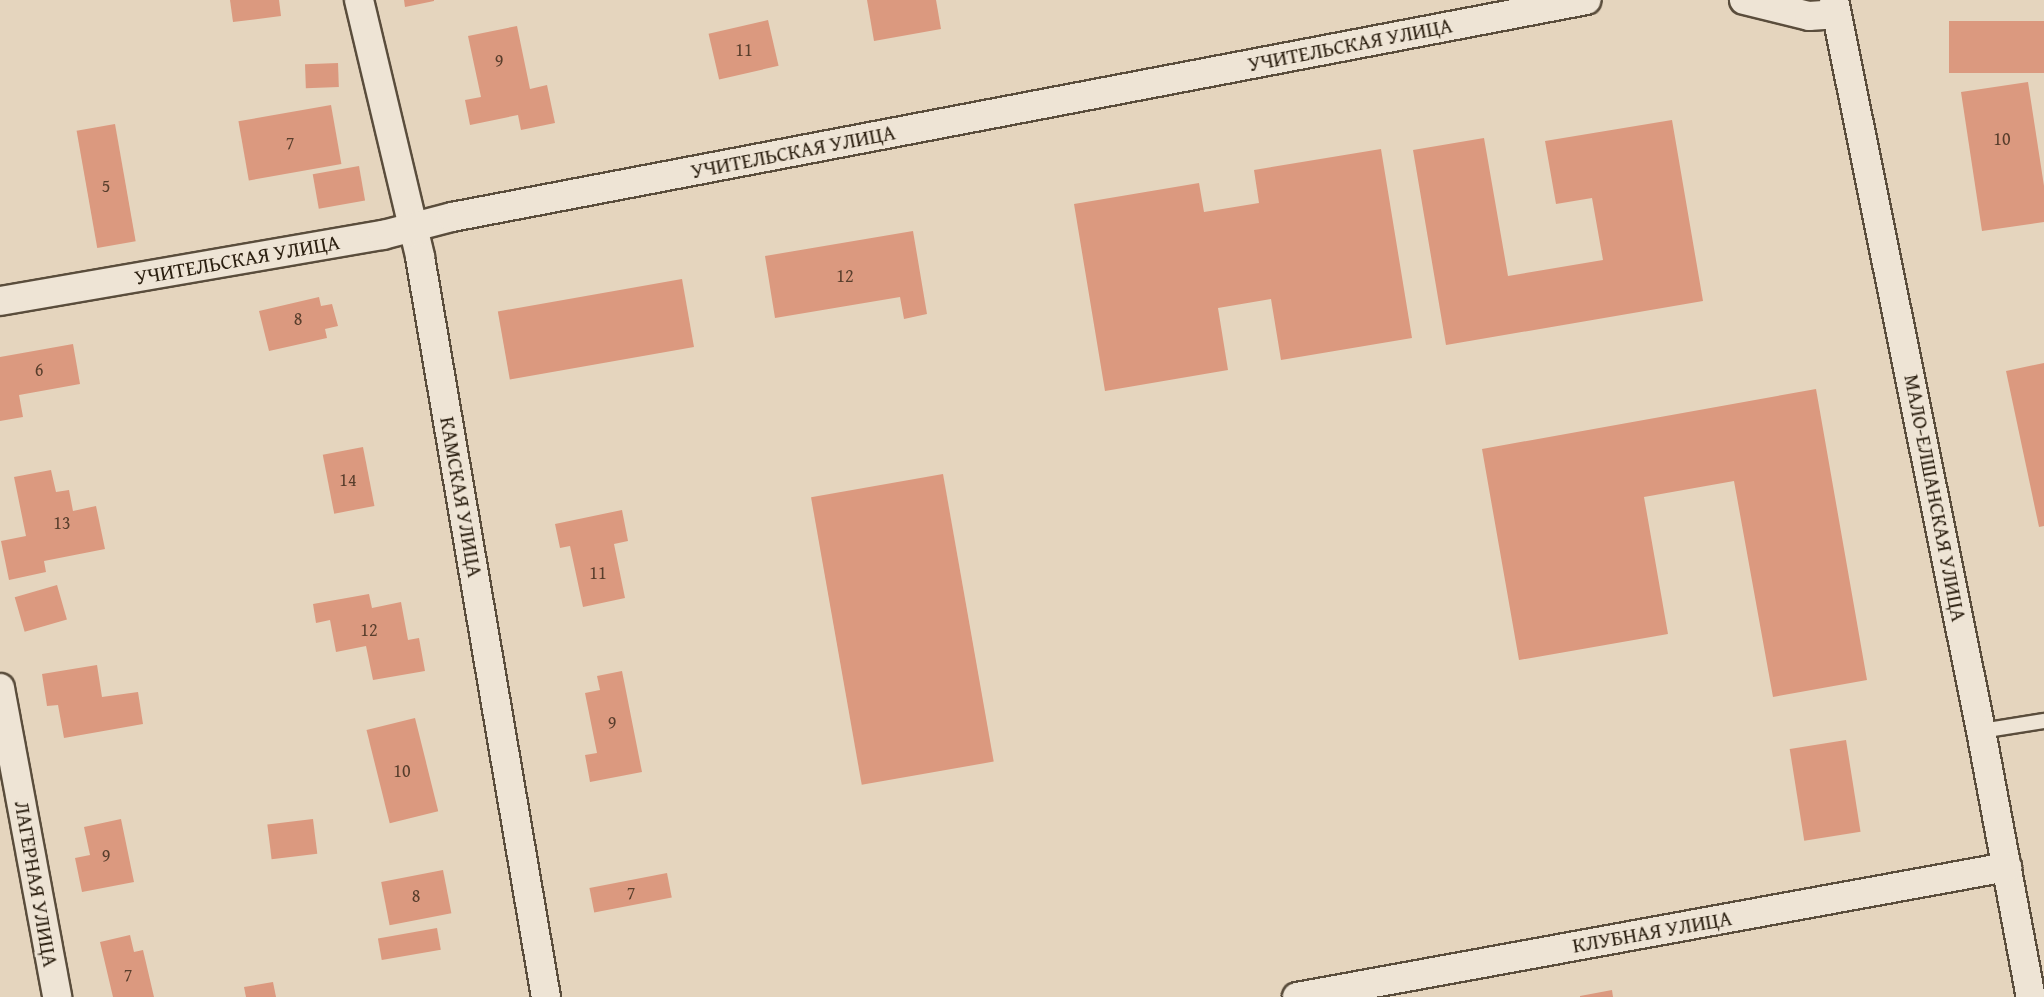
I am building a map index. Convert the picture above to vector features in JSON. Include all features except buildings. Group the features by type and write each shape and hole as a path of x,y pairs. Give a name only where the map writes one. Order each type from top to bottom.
{"street":[{"name":"КАМСКАЯ УЛИЦА","path":"359,0 412,228 546,997"},
{"name":"УЧИТЕЛЬСКАЯ УЛИЦА","path":"0,301 412,228 452,217 1586,0"},
{"path":"1744,0 1809,16 1834,7"},
{"name":"МАЛО-ЕЛШАНСКАЯ УЛИЦА","path":"1834,7 1871,178 2031,997"},
{"name":"ЛАГЕРНАЯ УЛИЦА","path":"0,688 57,997"},
{"name":"КЛУБНАЯ УЛИЦА","path":"1313,995 2007,867"}],"lane":[{"path":"1981,731 2044,721"}]}
